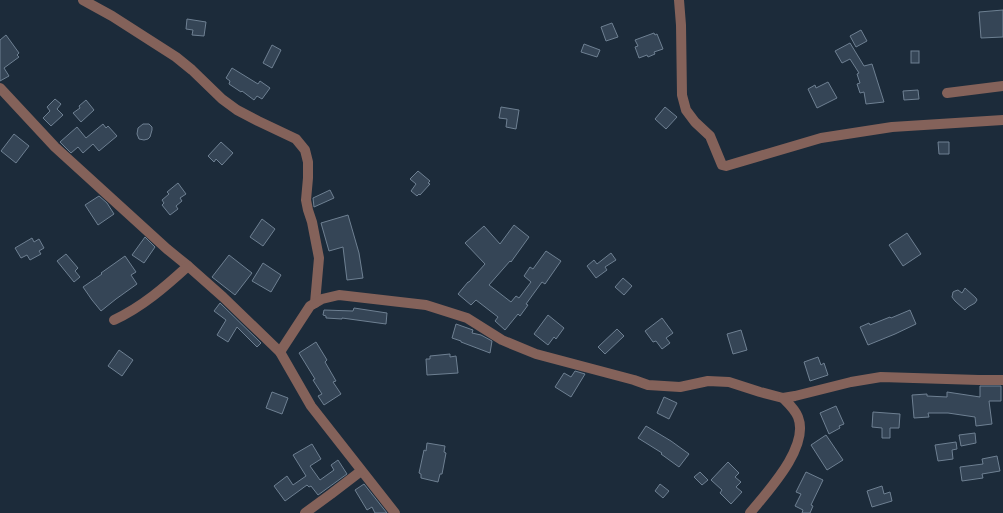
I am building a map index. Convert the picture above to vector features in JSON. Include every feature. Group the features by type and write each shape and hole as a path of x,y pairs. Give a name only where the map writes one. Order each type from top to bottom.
{"street":[{"path":"83,0 135,30 176,58 192,70 222,99 237,110 296,139 305,150 308,162 306,200 319,258 315,303"},
{"path":"679,0 682,95 686,110 695,122 710,136 722,165 724,166 821,138 892,127 1003,120"},
{"path":"947,93 1003,86"},
{"path":"0,88 55,147 167,249 223,297 280,352 311,406 395,513"},
{"path":"114,320 149,299 188,266"},
{"path":"280,352 310,306 322,299 339,295 426,305 467,318 502,340 536,354 648,385 680,387 708,381 729,382 783,398 851,382 881,377 1003,380"},
{"path":"750,513 780,476 798,443 800,435 799,418 783,398"},
{"path":"305,513 361,471"}],"building":[{"path":"1003,10 1003,37 981,38 979,12"},
{"path":"187,19 206,22 204,36 192,35 193,30 186,29"},
{"path":"612,23 618,37 606,41 601,27"},
{"path":"861,30 867,41 856,47 850,36"},
{"path":"654,33 655,35 657,34 663,49 654,52 655,54 648,57 647,55 639,58 635,47 638,46 635,40"},
{"path":"6,35 19,53 17,55 19,57 4,68 9,76 0,81 0,40"},
{"path":"850,43 864,66 872,64 884,102 866,104 864,92 860,93 857,84 860,83 857,74 859,73 850,59 842,63 835,51"},
{"path":"584,44 600,50 597,57 581,52"},
{"path":"272,45 281,50 272,68 263,63"},
{"path":"911,51 919,51 919,63 911,63"},
{"path":"232,68 258,84 260,81 270,88 262,99 257,96 254,100 229,84 230,81 226,78"},
{"path":"828,82 837,98 817,108 808,89 815,85 816,88"},
{"path":"918,90 919,99 904,100 903,91"},
{"path":"55,99 61,104 57,109 63,115 51,126 43,118 50,111 47,107"},
{"path":"86,100 94,110 81,122 73,113 80,108 79,106"},
{"path":"501,107 519,110 516,129 506,127 507,119 499,118"},
{"path":"665,107 677,117 666,129 655,119"},
{"path":"103,124 106,128 108,126 117,136 99,151 93,144 83,153 78,147 71,153 60,142 77,127 86,138"},
{"path":"143,124 149,124 152,127 150,137 144,140 139,139 137,134 138,128"},
{"path":"14,134 29,146 16,163 1,151"},
{"path":"221,142 233,153 222,165 216,159 214,162 208,156"},
{"path":"938,142 949,142 949,154 939,154"},
{"path":"418,171 430,181 428,183 430,184 420,195 419,194 417,196 411,191 416,184 410,179"},
{"path":"178,183 186,194 180,198 182,201 176,206 178,209 170,215 162,205 164,203 162,200 169,194 167,192"},
{"path":"330,190 334,198 314,207 313,198"},
{"path":"99,196 107,203 114,214 98,225 85,205"},
{"path":"348,215 359,253 363,278 347,280 343,247 329,251 321,223"},
{"path":"262,219 275,229 263,246 250,237"},
{"path":"514,225 529,237 511,262 510,261 489,285 511,302 516,296 519,298 531,282 524,276 530,267 533,269 546,251 561,261 545,284 542,282 526,304 528,305 520,316 518,314 505,330 495,321 498,317 476,300 471,305 458,294 485,264 465,243 484,226 500,244"},
{"path":"907,233 921,254 903,266 889,245"},
{"path":"145,237 155,247 144,263 132,255"},
{"path":"32,238 34,242 39,239 44,248 39,251 41,254 30,260 27,255 21,258 15,248"},
{"path":"611,253 616,260 605,267 607,270 596,278 587,266 594,260 597,264"},
{"path":"66,254 78,268 75,271 80,277 74,282 57,261"},
{"path":"229,255 252,273 235,295 212,277"},
{"path":"125,256 136,272 131,275 137,284 101,311 83,287"},
{"path":"263,263 281,275 271,292 252,281"},
{"path":"623,278 632,286 624,295 615,287"},
{"path":"965,288 977,300 965,310 952,297 953,292 958,290 962,293"},
{"path":"220,303 261,343 257,347 237,327 228,342 217,335 226,320 214,311"},
{"path":"354,308 387,313 386,324 342,318 326,318 326,316 323,315 324,310 353,311"},
{"path":"910,310 916,324 868,345 860,327 869,323 870,325 890,317 891,318"},
{"path":"548,315 564,328 556,339 554,337 548,345 534,334"},
{"path":"662,318 673,333 666,338 670,343 662,349 656,341 653,342 645,331"},
{"path":"456,324 473,330 472,333 481,335 492,341 490,353 452,338"},
{"path":"617,329 624,336 605,354 598,347"},
{"path":"741,330 747,350 733,354 727,334"},
{"path":"316,342 327,360 325,362 336,381 333,382 341,394 324,405 318,396 322,394 313,380 315,379 299,353"},
{"path":"119,350 133,360 122,376 108,366"},
{"path":"450,354 450,357 456,356 458,373 427,375 426,359 430,359 430,356"},
{"path":"818,357 821,365 824,363 828,375 810,381 804,362"},
{"path":"575,371 585,374 571,397 555,387 564,373 571,377"},
{"path":"980,386 1001,386 1001,401 989,401 992,424 976,426 975,417 948,413 928,413 929,417 914,418 912,395 927,394 927,396 947,397 947,392 980,397"},
{"path":"272,392 288,398 282,414 266,408"},
{"path":"664,397 677,403 669,419 657,413"},
{"path":"836,406 844,424 829,434 820,413"},
{"path":"873,412 900,414 899,428 890,428 890,438 882,438 882,428 872,427"},
{"path":"646,426 689,454 679,467 661,454 662,453 638,438"},
{"path":"975,433 976,443 961,446 959,435"},
{"path":"826,435 843,460 827,470 811,445"},
{"path":"956,442 957,449 952,450 953,459 938,461 935,445"},
{"path":"427,443 445,446 444,452 446,453 442,474 440,474 438,482 421,478 421,474 419,473"},
{"path":"312,444 321,459 310,466 320,480 334,470 331,465 338,460 347,474 318,495 311,486 309,487 307,485 285,501 274,486 287,476 293,485 306,476 293,455"},
{"path":"997,456 1000,471 982,474 983,478 962,481 960,467 983,464 982,459"},
{"path":"728,462 739,473 735,477 741,482 736,487 742,492 731,504 720,493 722,490 711,480"},
{"path":"700,472 708,480 702,485 694,477"},
{"path":"806,472 823,480 811,505 813,506 810,513 802,513 803,510 795,506 801,494 796,492"},
{"path":"364,484 387,513 375,513 372,507 367,510 355,490"},
{"path":"660,484 669,491 663,498 655,491"},
{"path":"882,486 884,494 890,492 892,501 872,507 867,491"}]}
